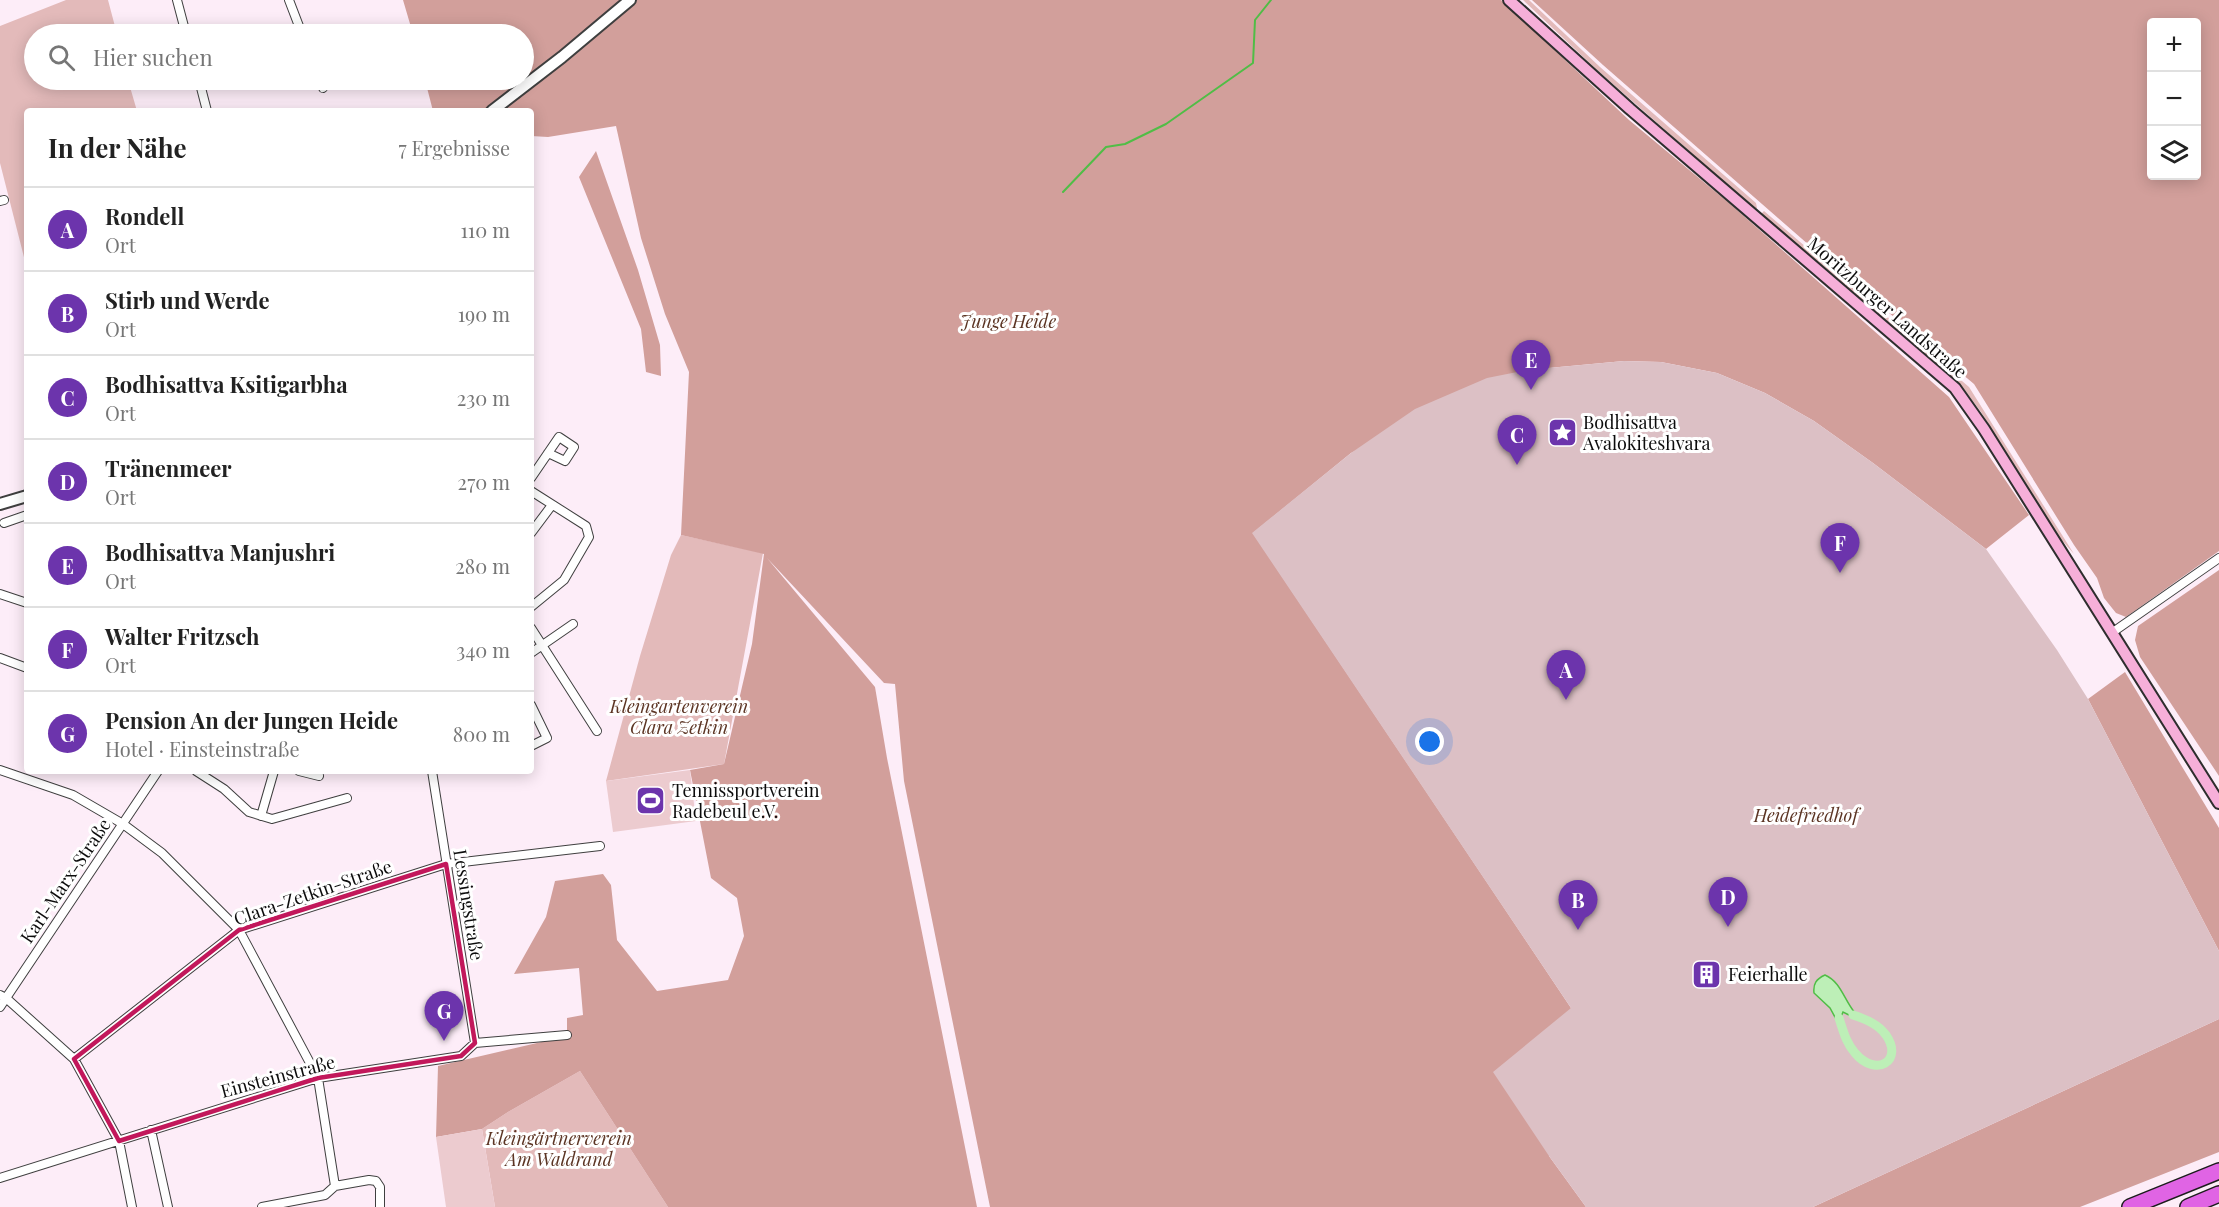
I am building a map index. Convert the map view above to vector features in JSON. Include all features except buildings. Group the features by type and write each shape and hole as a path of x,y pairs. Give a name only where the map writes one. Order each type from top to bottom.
{"highway":[{"path":"2130,1207 2219,1171"},
{"path":"2188,1207 2219,1194"}],"main road":[{"name":"Moritzburger Landstraße","path":"1509,0 1630,109 1955,388 1973,412 2219,802"}],"street":[{"path":"177,0 183,24"},
{"path":"289,0 298,24"},
{"path":"534,79 630,0"},
{"path":"202,90 206,108"},
{"path":"496,108 519,90"},
{"path":"534,474 548,453"},
{"path":"534,493 586,526 589,537 564,580 534,605"},
{"path":"0,504 24,497"},
{"path":"534,528 552,505"},
{"path":"4,523 24,516"},
{"path":"2113,632 2219,558"},
{"path":"0,594 24,602"},
{"path":"534,651 573,624"},
{"path":"534,633 597,731"},
{"path":"0,658 24,667"},
{"path":"534,711 547,738 534,744"},
{"path":"0,770 73,795 123,824 162,854 238,930 318,1078 335,1186"},
{"name":"Karl-Marx-Straße","path":"0,1007 3,996 155,774"},
{"path":"201,774 224,789 249,812 272,819 347,798"},
{"path":"261,816 273,774"},
{"path":"311,774 319,776"},
{"name":"Lessingstraße","path":"435,774 446,864 475,1043"},
{"name":"Clara-Zetkin-Straße","path":"74,1059 238,930 446,864 600,846"},
{"path":"3,996 74,1059 119,1141 132,1207"},
{"name":"Einsteinstraße","path":"0,1178 318,1078 461,1056 475,1043 567,1035"},
{"path":"151,1130 168,1207"},
{"path":"262,1207 325,1195 335,1186 369,1179 376,1181 380,1187 380,1207"}],"highlighted area":[{"path":"446,864 475,1043 461,1056 318,1078 119,1141 74,1059 239,930"}],"green space":[{"path":"66,0 108,0 114,24 24,24 24,90 131,90 136,108 24,108 24,257 0,163 0,26"},
{"name":"Junge Heide","path":"403,0 1501,0 1629,120 1729,203 1949,397 2029,515 1986,549 1814,421 1765,393 1717,373 1661,362 1624,361 1527,370 1351,453 1253,533 1571,1008 1549,1156 1586,1207 990,1207 904,781 895,684 884,683 767,558 875,687 887,758 977,1207 668,1207 580,1071 482,1129 436,1137 438,1066 567,1036 567,1018 583,1015 579,968 514,974 546,917 555,881 603,874 611,885 617,940 657,991 728,980 744,936 737,898 711,878 690,770 724,764 752,644 764,554 681,535 689,372 665,314 641,238 616,126 548,137 534,136 534,108 432,108 428,90 534,90 534,24 410,24"},
{"path":"1523,0 1529,0 1600,67 1756,203 1757,208 1755,209 1597,70"},
{"path":"1532,0 2219,0 2219,551 2126,617 2116,613 2104,598 2097,578 1974,384 1833,266"},
{"path":"596,151 638,270 660,345 661,376 646,372 641,329 579,177"},
{"path":"1764,211 1969,387 2074,554 2052,529 1981,412 1963,388 1761,214"},
{"name":"Heidefriedhof","path":"1624,361 1661,362 1717,373 1765,393 1814,421 1986,549 2057,650 2088,699 2219,951 2219,1019 1813,1207 1586,1207 1493,1072 1571,1008 1252,533 1351,453 1415,409 1487,378 1527,370"},
{"name":"Kleingartenverein Clara Zetkin","path":"681,535 763,553 724,764 606,781 640,656 671,555"},
{"path":"2219,570 2219,776 2140,657 2135,640 2138,626"},
{"path":"2125,672 2219,828 2219,951 2088,699"},
{"path":"2219,1019 2219,1152 2080,1207 1813,1207"},
{"name":"Kleingärtnerverein Am Waldrand","path":"580,1071 668,1207 495,1207 482,1129"}],"shaded area":[{"name":"Tennissportverein Radebeul e.V.","path":"690,770 696,821 613,832 606,781"},
{"path":"1825,975 1835,982 1842,992 1855,1013 1851,1016 1843,1012 1841,1017 1836,1019 1830,1008 1814,993 1816,982"},
{"path":"482,1129 495,1207 446,1207 436,1137"}],"waterway":[{"path":"1063,192 1106,147 1125,144 1166,124 1253,63 1255,20 1271,0"},
{"path":"1839,1018 1847,1041 1855,1053 1871,1064 1885,1063 1890,1059 1892,1052 1886,1035 1867,1020 1853,1015"}],"place":[{"name":"Bodhisattva Manjushri","path":"1531,390"},
{"name":"Bodhisattva Avalokiteshvara","path":"1562,433"},
{"name":"Bodhisattva Ksitigarbha","path":"1517,465"},
{"name":"Walter Fritzsch","path":"1840,573"},
{"name":"Rondell","path":"1566,700"},
{"name":"Tennissportverein Radebeul e.V.","path":"651,801"},
{"name":"Tränenmeer","path":"1728,927"},
{"name":"Stirb und Werde","path":"1578,930"},
{"name":"Feierhalle","path":"1707,975"},
{"name":"Pension An der Jungen Heide","path":"444,1041"}]}
